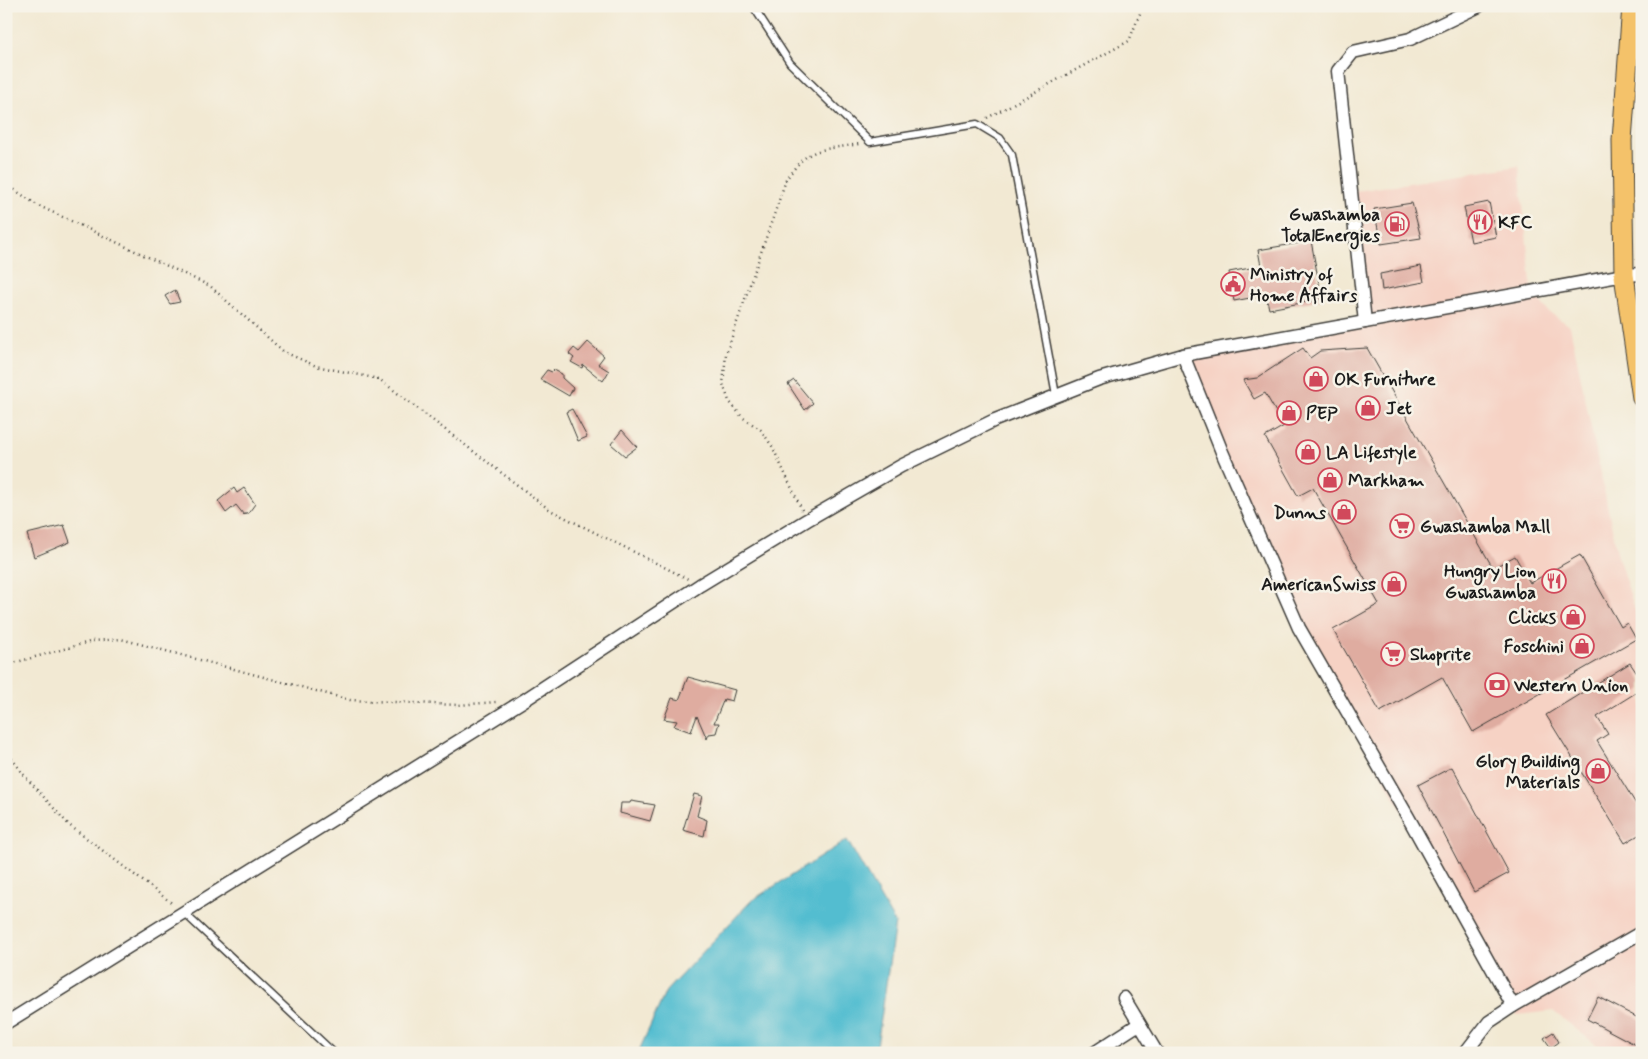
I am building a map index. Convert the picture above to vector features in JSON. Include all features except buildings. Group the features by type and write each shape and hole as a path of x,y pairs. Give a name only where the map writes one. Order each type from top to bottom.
{"main road":[{"path":"1632,6 1622,140 1642,398"}],"street":[{"path":"1365,322 1338,71 1353,52 1410,39 1479,6"},
{"path":"6,1022 518,704 700,585 806,520 901,466 995,420 1099,379 1183,355 1633,275"},
{"path":"1183,355 1222,452 1299,628 1408,817 1513,1006"},
{"path":"1465,1053 1489,1022 1513,1006 1642,932"},
{"path":"1124,998 1157,1053"},
{"path":"1094,1053 1139,1024"}],"lane":[{"path":"753,6 790,62 870,142 977,124 1000,138 1012,155 1056,395"},
{"path":"184,912 334,1053"}],"path":[{"path":"977,124 1129,41 1143,6"},
{"path":"806,520 761,430 742,417 730,401 722,384 726,354 786,180 798,162 808,153 870,142"},
{"path":"6,184 37,205 210,286 284,352 316,366 379,379 550,510 700,585"},
{"path":"6,665 93,641 121,639 350,700 458,705 497,702"},
{"path":"6,750 23,774 69,825 184,912"}],"shaded area":[{"path":"1519,166 1532,292 1549,312 1570,326 1618,557 1642,631 1642,1053 1607,1053 1553,1011 1517,1015 1299,628 1183,355 1364,322 1350,192"}],"water":[{"path":"847,840 895,923 876,1053 638,1053 666,991 751,901"}],"place":[{"name":"KFC","path":"1480,222"},
{"name":"Gwashamba TotalEnergies","path":"1397,224"},
{"name":"Ministry of Home Affairs","path":"1233,284"},
{"name":"OK Furniture","path":"1316,379"},
{"name":"Jet","path":"1368,408"},
{"name":"PEP","path":"1289,413"},
{"name":"LA Lifestyle","path":"1308,452"},
{"name":"Markham","path":"1330,480"},
{"name":"Dunns","path":"1344,512"},
{"name":"Gwashamba Mall","path":"1402,526"},
{"name":"Hungry Lion Gwashamba","path":"1554,581"},
{"name":"AmericanSwiss","path":"1394,584"},
{"name":"Clicks","path":"1573,617"},
{"name":"Foschini","path":"1582,646"},
{"name":"Shoprite","path":"1393,654"},
{"name":"Western Union","path":"1497,685"},
{"name":"Glory Building Materials","path":"1598,771"}]}
